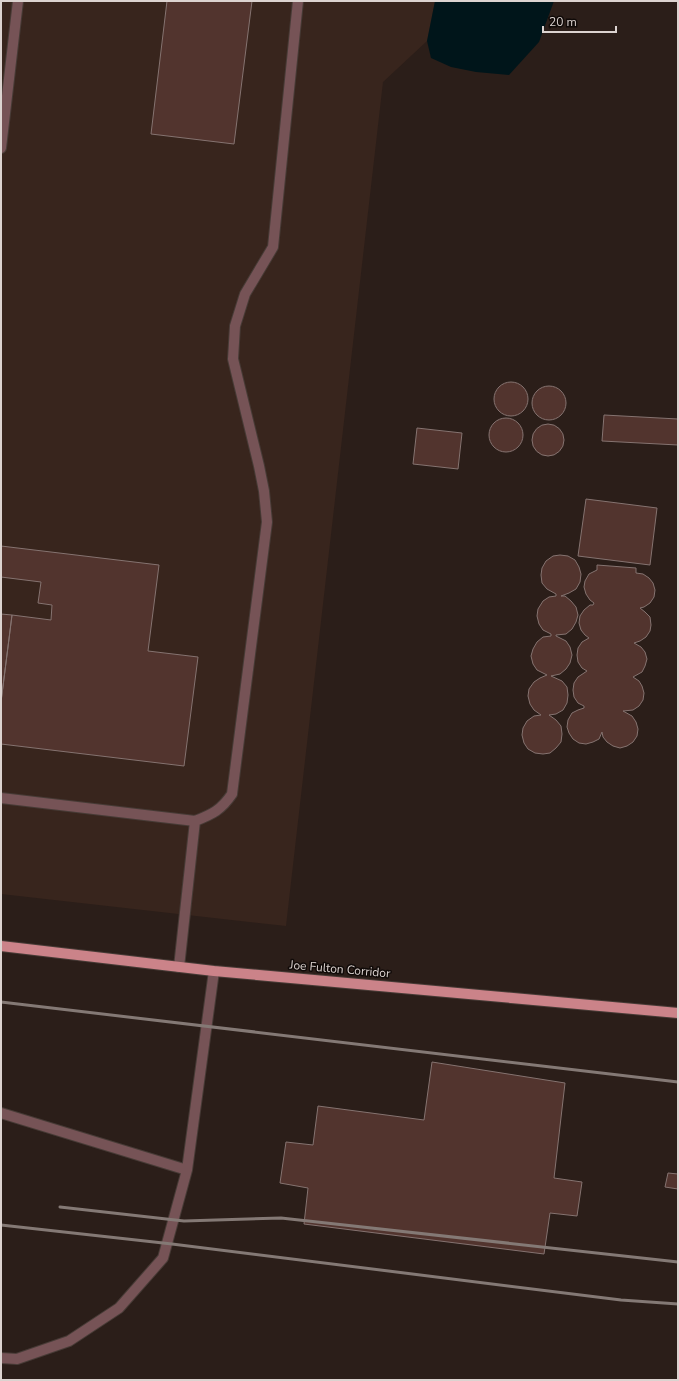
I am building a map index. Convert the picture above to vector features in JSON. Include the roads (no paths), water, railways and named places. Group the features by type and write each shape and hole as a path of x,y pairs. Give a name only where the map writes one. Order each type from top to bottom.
{"main road":[{"name":"Joe Fulton Corridor","path":"1,946 178,968 678,1013"}],"lane":[{"path":"1,148 18,1"},
{"path":"1,798 195,821 214,813 225,804 232,794 267,522 264,491 259,466 233,360 235,326 245,294 273,247 298,1"},
{"path":"178,968 195,821"},
{"path":"1,1358 17,1359 68,1341 119,1308 163,1258 187,1170 214,971"},
{"path":"1,1113 187,1170"}],"railway":[{"path":"1,1002 678,1082"},
{"path":"60,1207 184,1221 281,1218 678,1262"},
{"path":"1,1225 172,1244 621,1300 678,1304"}]}
